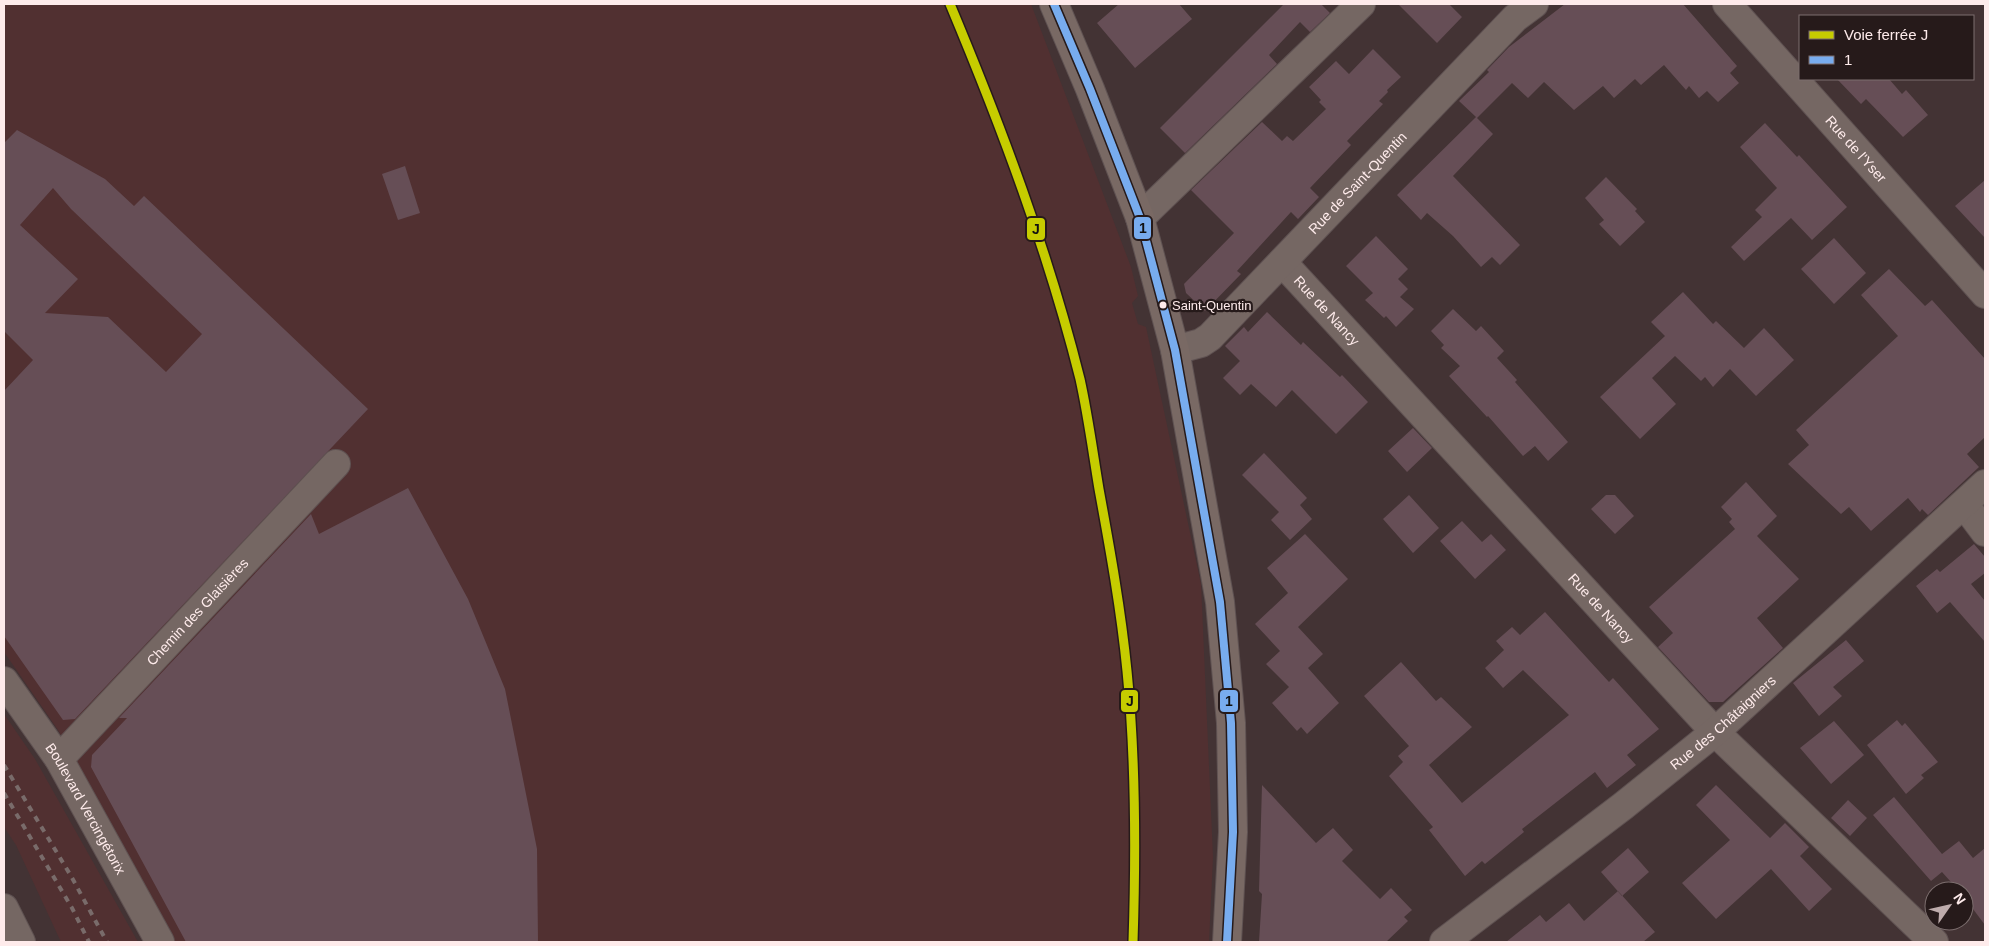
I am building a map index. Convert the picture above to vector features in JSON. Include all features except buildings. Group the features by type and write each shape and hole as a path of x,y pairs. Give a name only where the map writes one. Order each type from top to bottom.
{"main road":[{"path":"1054,4 1090,89 1140,218 1175,350 1220,602 1231,723 1233,832 1227,942"}],"street":[{"path":"1140,218 1360,4"},
{"name":"Rue de Saint-Quentin","path":"1175,350 1201,342 1210,337 1515,18 1534,4"},
{"name":"Rue de l'Yser","path":"1727,4 1985,294"},
{"name":"Rue de Nancy","path":"1282,262 1715,732 1934,942"},
{"name":"Chemin des Glaisières","path":"59,759 336,464"},
{"name":"Rue des Châtaigniers","path":"1444,942 1623,806 1715,732 1985,484"},
{"path":"1964,504 1985,532"},
{"name":"Boulevard Vercingétorix","path":"4,681 59,759 160,942"},
{"path":"4,908 21,942"}],"shaded area":[{"path":"4,4 1031,4 1131,267 1138,296 1132,303 1138,324 1146,327 1201,584 1213,857 1209,942 170,942 58,730 4,652"},
{"path":"4,714 35,759 138,942 61,942 16,845 4,827"}],"railway":[{"path":"4,765 71,876 107,942"},
{"path":"4,793 72,908 89,942"}],"rail line":[{"name":"J","path":"950,4 1022,189 1053,284 1083,393 1115,580 1127,671 1134,806 1133,942"}],"transit line":[{"name":"1","path":"1054,4 1090,89 1140,218 1175,350 1220,602 1231,723 1233,832 1227,942"}],"place":[{"name":"Saint-Quentin","path":"1163,305"}]}
